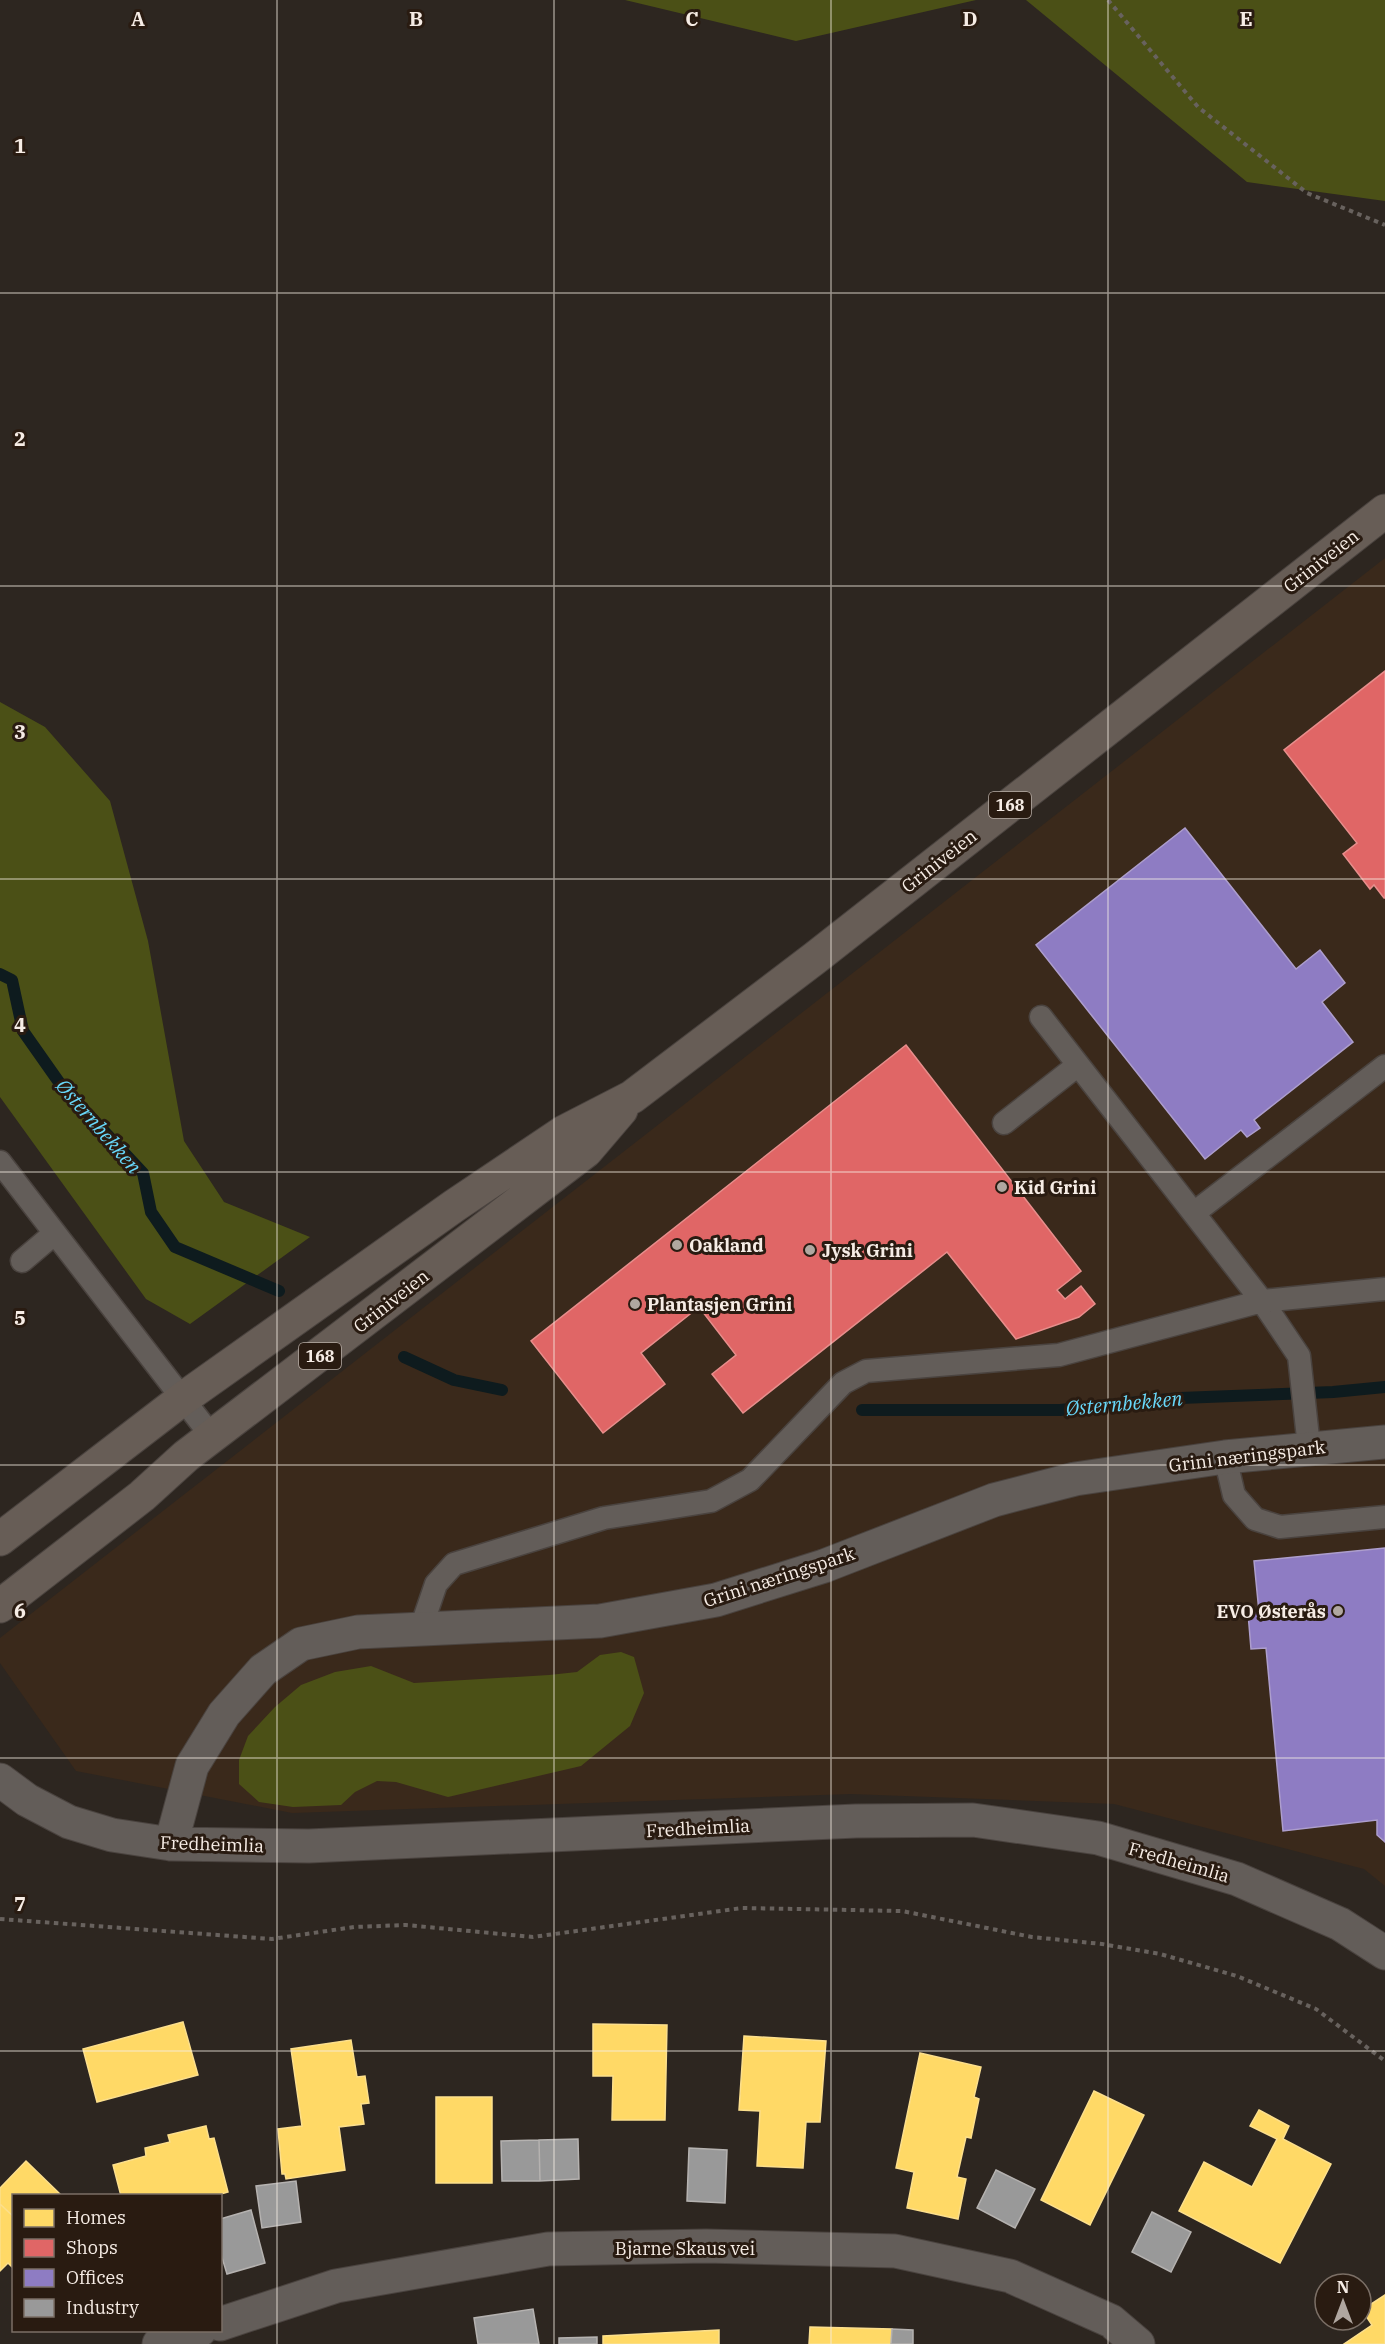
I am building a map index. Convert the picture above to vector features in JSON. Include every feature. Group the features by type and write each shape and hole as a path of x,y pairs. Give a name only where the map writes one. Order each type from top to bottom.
{"main road":[{"name":"Griniveien","path":"0,1539 181,1400 454,1206 564,1132 632,1097 815,958 1385,511"},
{"name":"Griniveien","path":"0,1606 142,1496 186,1456 213,1438 586,1151 632,1097"}],"street":[{"name":"Grini næringspark","path":"171,1844 192,1766 224,1714 263,1670 301,1644 358,1632 600,1621 716,1600 824,1566 994,1500 1075,1479 1225,1457 1310,1447 1385,1442"},
{"name":"Fredheimlia","path":"0,1780 27,1800 69,1822 112,1835 171,1844 309,1846 844,1821 973,1820 1098,1838 1237,1879 1340,1924 1385,1953"},
{"name":"Bjarne Skaus vei","path":"222,2323 336,2286 549,2249 706,2246 895,2251 1010,2276 1111,2321 1138,2344"},
{"path":"159,2344 197,2332"}],"lane":[{"path":"1041,1017 1262,1301 1299,1356 1310,1447"},
{"path":"1004,1123 1078,1065"},
{"path":"1194,1213 1385,1066"},
{"path":"0,1162 181,1400 213,1438"},
{"path":"22,1261 55,1233"},
{"path":"421,1628 436,1584 454,1564 604,1518 711,1501 750,1480 843,1383 866,1371 1059,1355 1262,1301 1385,1289"},
{"path":"1225,1457 1233,1495 1255,1519 1280,1527 1385,1517"}],"path":[{"path":"1108,0 1198,107 1307,193 1385,225"},
{"path":"0,1919 272,1939 354,1927 406,1925 533,1937 742,1908 902,1911 1032,1936 1160,1954 1237,1976 1316,2009 1385,2061"}],"shaded area":[{"path":"1385,558 1385,1886 1364,1869 1114,1804 851,1794 292,1813 76,1771 0,1663 0,1638"}],"green space":[{"path":"625,0 976,0 796,41"},
{"path":"1026,0 1385,0 1385,201 1247,182"},
{"path":"0,702 45,727 110,801 148,941 184,1141 224,1202 310,1237 190,1324 146,1299 0,1097"},
{"path":"621,1652 634,1657 644,1693 630,1726 581,1766 448,1797 396,1782 377,1781 355,1792 341,1805 293,1807 259,1802 239,1784 239,1760 248,1736 275,1707 301,1685 335,1672 371,1666 414,1683 549,1675 577,1672 600,1655"}],"building: Homes":[{"path":"183,2022 198,2075 97,2102 83,2049"},
{"path":"593,2024 667,2025 665,2120 612,2120 613,2076 593,2076"},
{"path":"744,2036 826,2041 820,2122 806,2122 803,2168 757,2166 760,2111 739,2110"},
{"path":"351,2040 357,2077 365,2076 369,2103 361,2104 364,2124 339,2127 345,2170 286,2179 285,2174 282,2174 278,2129 302,2126 291,2049"},
{"path":"920,2053 981,2067 974,2097 979,2099 971,2138 966,2137 957,2177 966,2179 958,2219 907,2208 914,2172 896,2168"},
{"path":"1094,2091 1144,2115 1090,2225 1041,2200"},
{"path":"436,2097 492,2097 492,2183 436,2183"},
{"path":"1259,2110 1289,2126 1283,2139 1331,2164 1280,2263 1179,2211 1204,2162 1252,2187 1277,2139 1250,2126"},
{"path":"206,2126 209,2139 214,2138 228,2192 221,2194 120,2194 113,2165 146,2156 145,2148 170,2142 168,2135"},
{"path":"26,2161 60,2194 12,2194 12,2215 0,2204 0,2188"},
{"path":"0,2204 12,2215 12,2267 8,2263 0,2271"},
{"path":"1385,2295 1385,2344 1344,2344 1362,2332 1373,2332 1373,2303"},
{"path":"810,2327 892,2329 891,2344 809,2344"},
{"path":"719,2330 719,2344 603,2344 603,2336"}],"building: Shops":[{"path":"1385,671 1384,898 1374,885 1370,889 1343,854 1357,843 1284,750"},
{"path":"906,1045 1081,1271 1057,1290 1065,1299 1081,1286 1095,1304 1079,1317 1016,1339 947,1252 743,1413 712,1374 736,1355 699,1307 641,1353 665,1384 603,1433 531,1341"}],"building: Offices":[{"path":"1185,828 1296,969 1320,950 1345,983 1322,1002 1353,1042 1254,1120 1260,1128 1247,1137 1241,1130 1205,1159 1036,945"},
{"path":"1385,1548 1385,1842 1377,1835 1377,1820 1283,1831 1266,1648 1251,1649 1248,1613 1259,1612 1254,1561"}],"building: Industry":[{"path":"578,2139 579,2179 540,2181 539,2140"},
{"path":"539,2140 540,2181 502,2181 501,2141"},
{"path":"689,2148 727,2150 725,2203 687,2201"},
{"path":"996,2170 1035,2189 1015,2228 977,2208"},
{"path":"296,2181 301,2222 262,2228 256,2186"},
{"path":"251,2210 265,2263 227,2274 222,2258 222,2218"},
{"path":"1152,2212 1191,2232 1171,2272 1132,2252"},
{"path":"533,2309 539,2344 478,2344 474,2318"},
{"path":"892,2329 913,2330 913,2344 891,2344"},
{"path":"597,2337 597,2344 559,2344 559,2338"}],"waterway":[{"name":"Østernbekken","path":"0,974 12,980 23,1031 61,1085 143,1173 151,1212 175,1247 279,1291"},
{"name":"Østernbekken","path":"404,1357 454,1380 502,1390"},
{"name":"Østernbekken","path":"862,1410 1060,1410 1180,1398 1333,1392 1385,1387"}],"place":[{"name":"Kid Grini","path":"1002,1187"},
{"name":"Oakland","path":"677,1245"},
{"name":"Jysk Grini","path":"810,1250"},
{"name":"Plantasjen Grini","path":"635,1304"},
{"name":"EVO Østerås","path":"1338,1611"}]}
